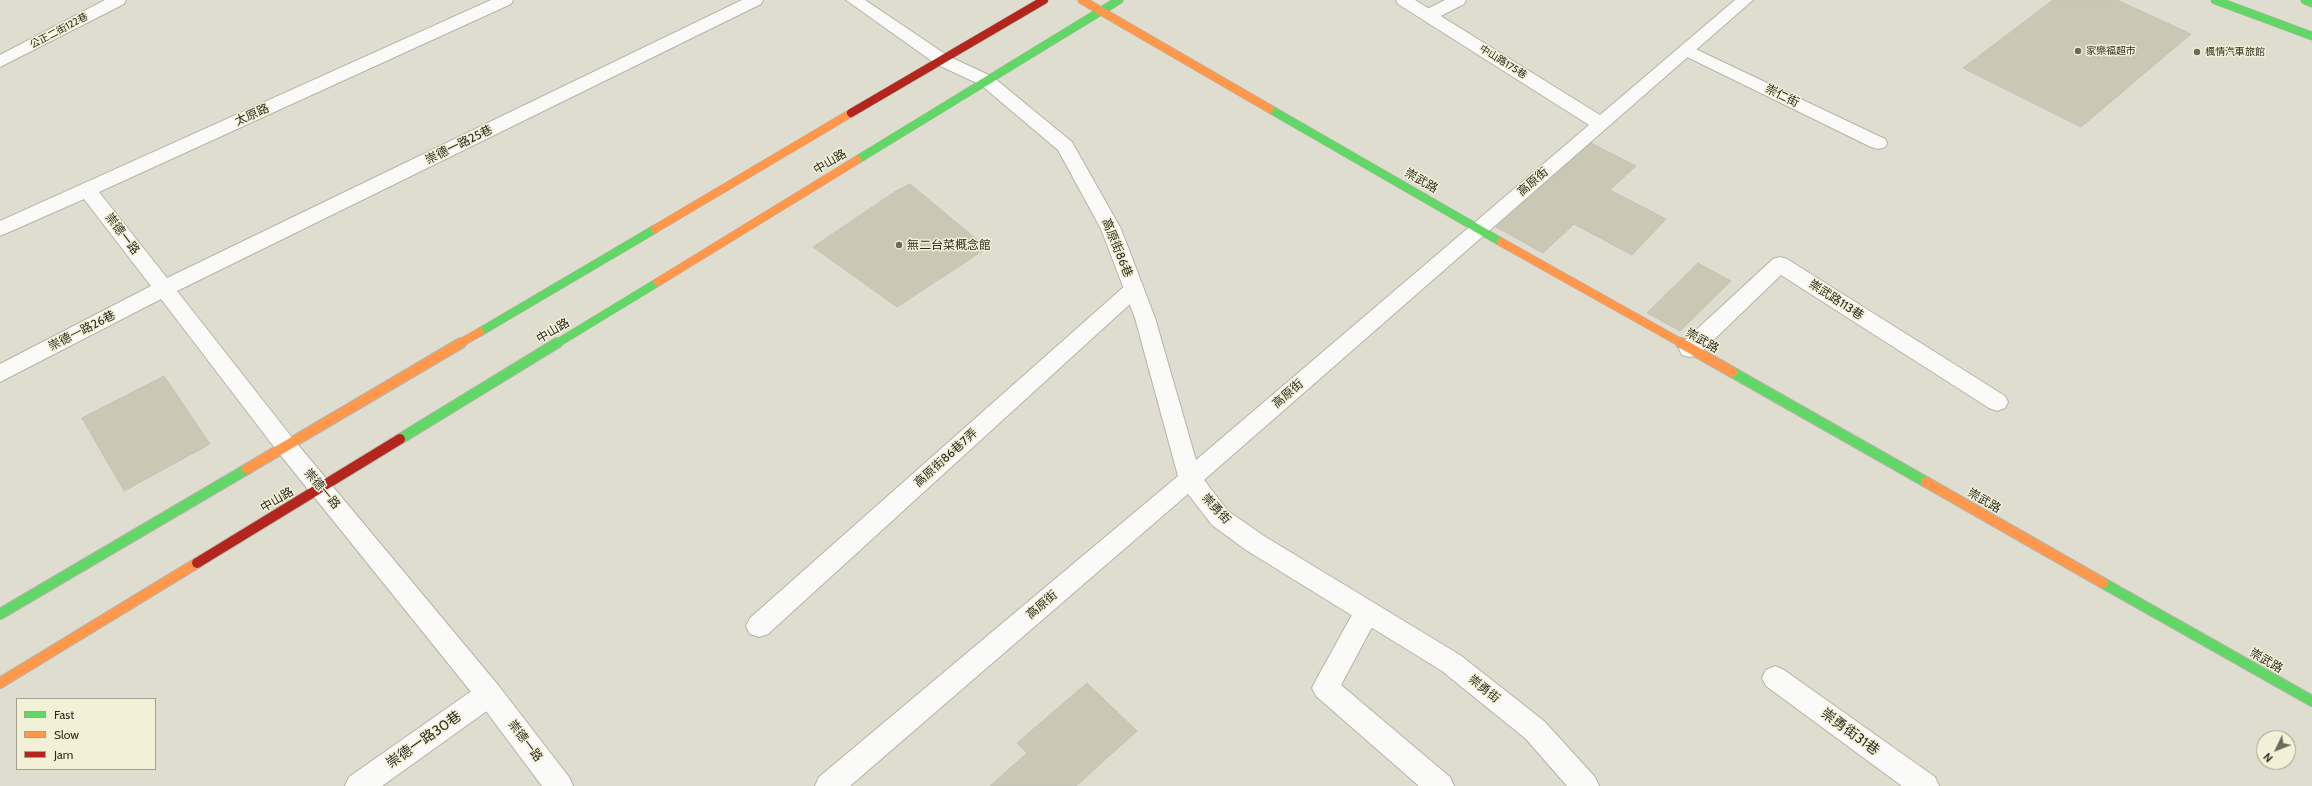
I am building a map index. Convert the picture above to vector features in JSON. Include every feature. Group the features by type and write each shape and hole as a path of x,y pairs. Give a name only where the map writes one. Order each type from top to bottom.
{"street":[{"name":"公正二街122巷","path":"0,62 118,0"},
{"name":"太原路","path":"0,229 505,0"},
{"name":"崇德一路25巷","path":"164,289 755,0"},
{"name":"高原街86巷","path":"854,0 942,60 987,81 1065,146 1112,229 1145,318 1190,479"},
{"path":"0,614 1044,0"},
{"name":"崇武路","path":"1082,0 1479,229 2312,701"},
{"name":"中山路","path":"0,683 1119,0"},
{"name":"中山路175巷","path":"1404,0 1601,124"},
{"path":"1429,15 1458,0"},
{"name":"高原街","path":"829,786 1190,479 1745,0"},
{"path":"2215,0 2312,36"},
{"path":"2305,0 2312,3"},
{"name":"崇仁街","path":"1687,50 1878,143"},
{"name":"崇德一路","path":"88,189 286,446 489,694 559,786"},
{"name":"崇武路113巷","path":"1690,349 1780,264 1997,402"},
{"name":"崇德一路26巷","path":"0,374 164,289"},
{"name":"高原街86巷7弄","path":"758,626 1134,289"},
{"name":"崇勇街","path":"1190,479 1220,518 1255,544 1451,663 1535,730 1585,786"},
{"path":"1367,612 1325,688 1440,786"},
{"name":"崇勇街31巷","path":"1775,678 1925,786"},
{"name":"崇德一路30巷","path":"359,786 489,694"}],"building":[{"name":"家樂福超市","path":"2053,0 2117,0 2191,34 2081,127 1963,68"},
{"path":"1591,143 1636,166 1610,190 1666,219 1632,255 1574,224 1543,253 1496,227"},
{"name":"無二台菜概念館","path":"910,184 987,248 897,307 813,247 896,191"},
{"path":"1698,263 1731,281 1680,331 1647,313"},
{"path":"164,376 210,444 124,491 82,418"},
{"path":"1087,683 1137,731 1076,786 990,786 1027,753 1017,743"}],"traffic: fast":[{"path":"857,160 1119,0"},
{"path":"2215,0 2312,36"},
{"path":"2305,0 2312,3"},
{"path":"1270,109 1501,242"},
{"path":"480,332 655,229"},
{"path":"400,439 658,282"},
{"path":"1732,372 1926,482"},
{"path":"0,614 247,469"},
{"path":"2103,583 2312,701"}],"traffic: slow":[{"path":"1082,0 1270,109"},
{"path":"655,229 851,113"},
{"path":"658,282 857,160"},
{"path":"1501,242 1732,372"},
{"path":"247,469 480,332"},
{"path":"1926,482 2103,583"},
{"path":"0,683 197,563"}],"traffic: jam":[{"path":"851,113 1044,0"},
{"path":"197,563 400,439"}],"place":[{"name":"家樂福超市","path":"2078,51"},
{"name":"楓情汽車旅館","path":"2197,52"},
{"name":"無二台菜概念館","path":"899,245"}]}
